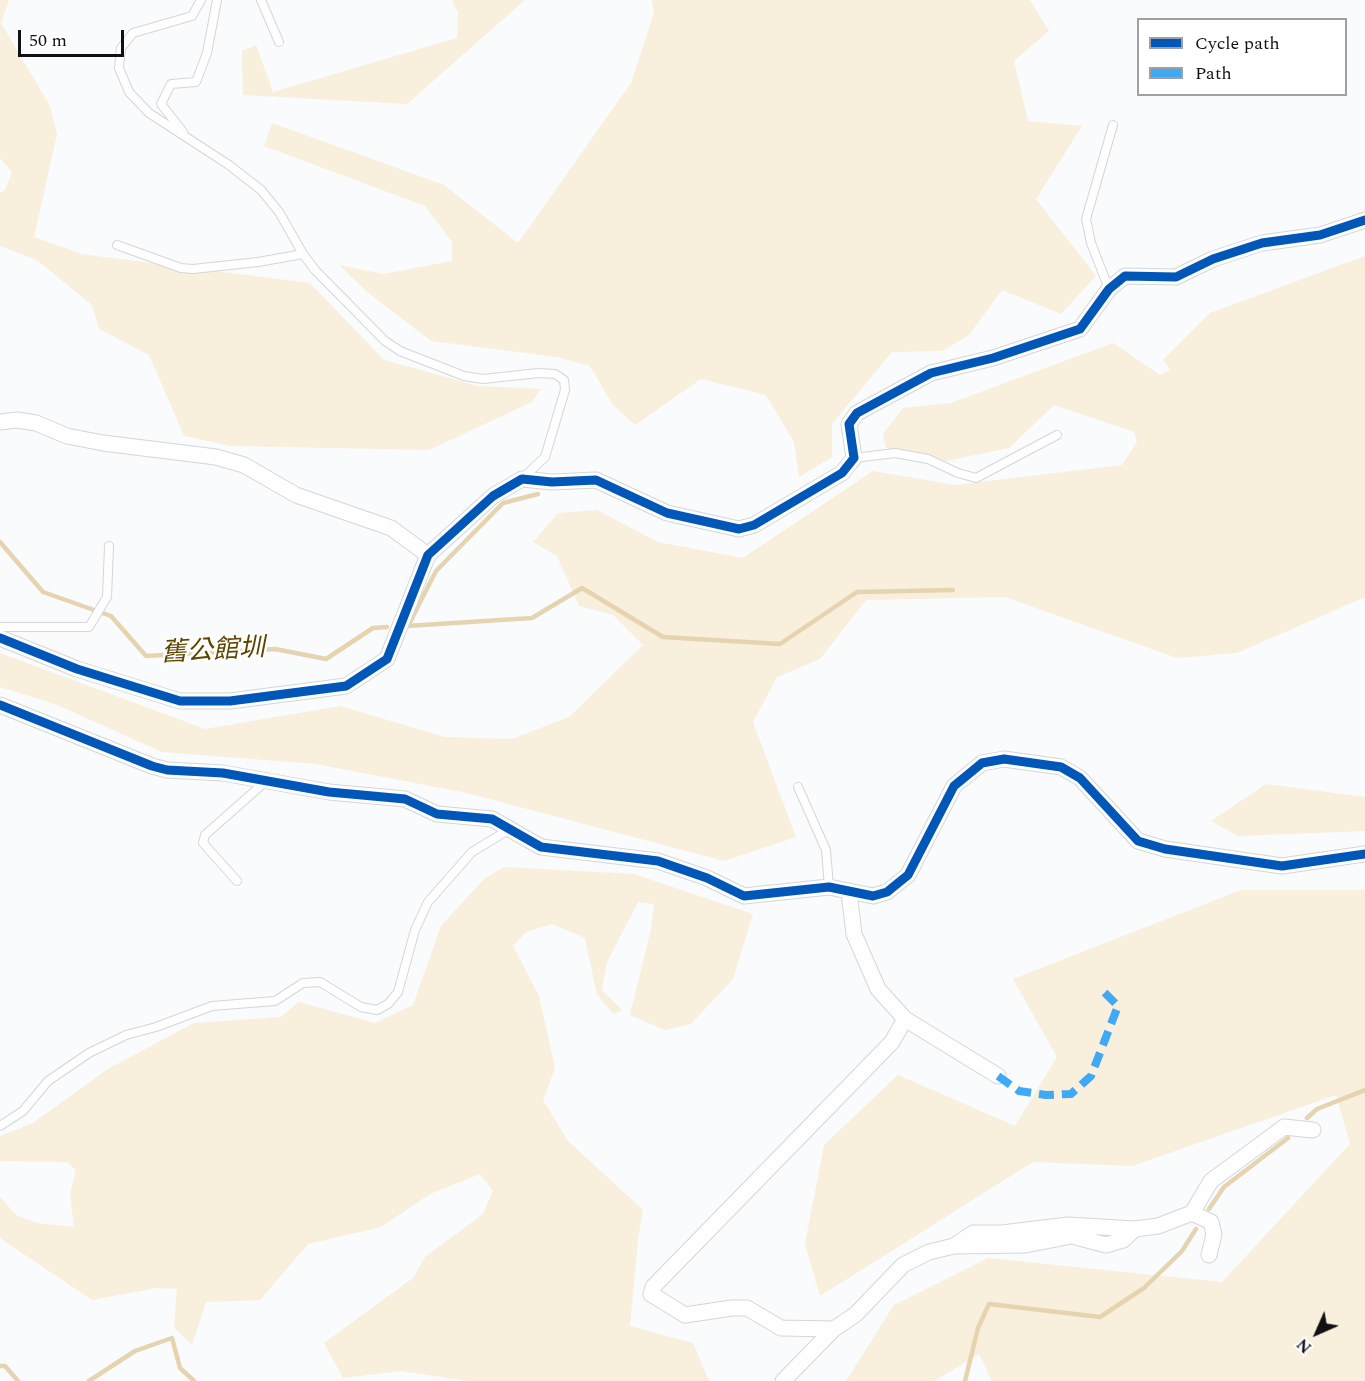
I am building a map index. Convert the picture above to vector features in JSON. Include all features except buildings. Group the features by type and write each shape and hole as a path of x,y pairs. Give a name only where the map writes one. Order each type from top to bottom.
{"street":[{"path":"0,638 77,669 180,701 230,701 346,686 387,659 428,555 493,496 522,479 552,482 596,480 667,513 739,529 754,525 842,473 854,458 849,424 857,413 931,373 993,358 1080,329 1108,289 1125,276 1176,277 1213,260 1262,243 1320,235 1365,220"},
{"path":"0,422 17,420 36,423 67,436 216,457 244,465 296,495 391,528 428,555"},
{"path":"0,705 152,766 168,770 223,773 265,782 405,799 437,814 492,819 542,847 658,861 707,878 744,896 829,887 849,893 873,896 887,892 908,875 954,786 982,763 1004,759 1061,767 1080,778 1138,841 1165,849 1282,866 1365,854"},
{"path":"849,893 854,934 878,989 905,1019 998,1076"},
{"path":"834,1329 782,1328 747,1308 685,1315 651,1294 653,1287 892,1042 905,1019"},
{"path":"783,1381 834,1329 856,1314 903,1265 929,1252 954,1246 1025,1245 1072,1236 1106,1245 1123,1240 1135,1229 1158,1226 1192,1214 1211,1181 1284,1127 1313,1130"},
{"path":"1192,1214 1211,1222 1214,1234 1209,1255"}],"lane":[{"path":"201,0 192,16 133,33 121,48 119,68 129,92 149,113 261,190 279,213 303,254 385,341 400,351 464,376 483,379 538,373 555,374 564,380 565,390 545,457 522,479"},
{"path":"188,138 161,104 171,84 196,82 207,52 217,0"},
{"path":"261,0 279,42"},
{"path":"1108,289 1091,243 1086,219 1113,125"},
{"path":"117,245 181,268 193,269 258,262 303,254"},
{"path":"854,458 895,453 928,459 958,473 976,478 1057,435"},
{"path":"0,627 89,627 108,597 109,546"},
{"path":"237,880 203,843 205,835 265,782"},
{"path":"798,787 826,850 829,887"},
{"path":"0,1126 23,1111 48,1081 89,1053 126,1035 156,1027 212,1006 275,1001 303,983 320,982 361,1007 377,1010 388,1004 398,992 415,930 428,902 472,852 511,828"}],"shaded area":[{"path":"0,0 9,0 1,23 50,106 57,134 34,237 81,254 310,283 384,360 478,386 541,389 532,402 429,450 231,446 184,436 149,355 99,329 92,305 37,260 0,246 0,193 5,190 12,172 0,158"},
{"path":"452,0 525,0 407,104 243,95 242,51 256,45 273,92 457,38 458,12"},
{"path":"652,0 1030,0 1049,31 1014,61 1028,121 1082,126 1036,199 1096,276 1061,314 1002,290 969,335 942,351 892,352 832,424 832,457 799,477 794,442 766,395 701,379 635,425 613,405 590,366 557,357 431,341 366,291 339,265 383,274 452,261 452,242 425,206 264,146 272,123 444,185 518,243 631,83 654,13"},
{"path":"1365,256 1365,597 1237,653 1177,658 1005,597 866,600 820,659 777,677 753,722 796,837 724,861 467,793 316,764 162,752 55,704 0,687 0,653 205,729 340,706 445,737 512,739 569,717 643,645 613,615 579,606 557,556 533,542 558,513 597,510 658,542 743,558 873,471 955,485 1122,465 1137,442 1134,432 1054,405 1009,448 946,461 886,448 883,434 903,408 951,403 1113,343 1160,375 1170,370 1163,360 1210,313"},
{"path":"1266,784 1365,797 1365,831 1238,836 1211,821"},
{"path":"504,867 634,874 753,914 733,979 691,1024 665,1030 630,1015 651,929 654,904 638,902 607,962 602,990 622,1010 613,1014 597,995 585,938 552,924 526,932 513,946 539,996 555,1068 543,1100 568,1141 643,1210 630,1326 693,1343 709,1381 468,1381 401,1371 343,1378 324,1343 413,1278 425,1257 483,1214 493,1191 480,1174 430,1194 381,1227 308,1244 260,1300 206,1302 192,1345 174,1328 177,1289 156,1288 92,1300 0,1238 0,1197 16,1215 37,1223 74,1227 70,1194 76,1170 67,1162 0,1161 0,1136 33,1123 108,1069 194,1023 281,1017 299,1002 375,1023 413,1005 441,926 484,879"},
{"path":"1241,890 1365,890 1365,1381 992,1381 979,1354 934,1381 846,1381 894,1305 988,1258 1222,1282 1350,1144 1336,1095 1132,1166 1033,1162 820,1296 805,1244 824,1145 898,1075 1015,1126 1057,1057 1013,979"}],"waterway":[{"path":"408,626 436,571 503,503 538,494"},
{"name":"舊公館圳","path":"0,542 43,592 111,616 146,656 275,649 326,659 373,628 387,627"},
{"name":"舊公館圳","path":"407,626 532,618 582,588 663,637 780,644 857,592 953,590"},
{"path":"1307,1118 1317,1109 1365,1090"},
{"path":"1209,1209 1224,1187 1288,1138"},
{"path":"965,1381 978,1328 989,1304 1100,1317 1144,1288 1182,1251 1196,1229"},
{"path":"89,1381 135,1351 172,1338 180,1368 194,1381"},
{"path":"0,1366 5,1366 18,1381"}],"marked path":[{"path":"998,1076 1019,1091 1046,1095 1071,1094 1091,1076 1118,1006 1101,989"}],"cycle path":[{"path":"0,638 77,669 180,701 230,701 346,686 387,659 428,555 493,496 522,479 552,482 596,480 667,513 739,529 754,525 842,473 854,458 849,424 857,413 931,373 993,358 1080,329 1109,289 1125,276 1176,277 1213,259 1262,243 1320,235 1365,220"},
{"path":"0,705 167,770 223,773 329,792 405,799 437,814 492,819 541,847 658,861 707,878 744,896 829,887 873,896 887,892 908,875 954,786 982,763 1004,759 1061,767 1080,778 1138,841 1165,849 1282,866 1365,854"}]}
